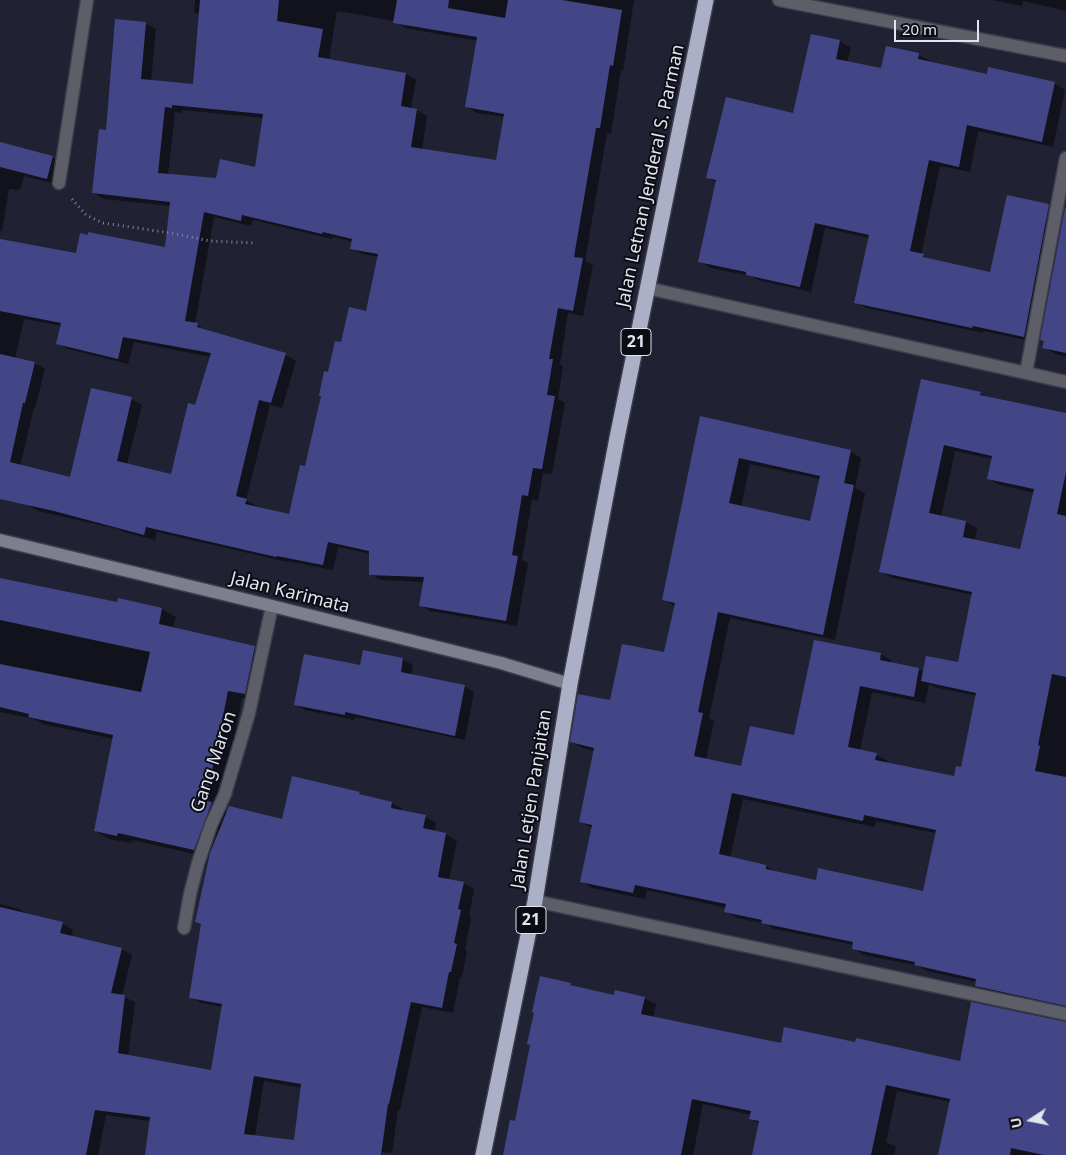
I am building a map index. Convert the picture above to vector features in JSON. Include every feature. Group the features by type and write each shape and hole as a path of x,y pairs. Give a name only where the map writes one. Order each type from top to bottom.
{"highway":[{"name":"Jalan Letnan Jenderal S. Parman","path":"570,684 647,288 706,0"},
{"name":"Jalan Letjen Panjaitan","path":"483,1155 535,901 570,684"}],"main road":[{"name":"Jalan Karimata","path":"0,540 501,663 570,684"}],"street":[{"path":"59,183 87,0"},
{"path":"779,0 1066,56"},
{"path":"1026,373 1066,158"},
{"path":"647,288 1066,382"},
{"name":"Gang Maron","path":"184,928 198,863 211,825 225,794 249,713 272,606"},
{"path":"535,901 1066,1014"}],"path":[{"path":"59,183 86,214 103,223 171,232 210,241 256,243"}],"building":[{"path":"200,0 279,0 277,21 323,29 318,57 406,73 401,106 417,109 411,147 496,160 504,114 465,107 477,37 393,23 397,0 449,0 448,8 505,18 508,0 562,0 622,10 613,66 610,65 600,128 596,128 574,257 583,258 573,311 558,308 549,359 553,359 547,395 555,396 542,469 533,468 528,496 522,495 512,555 518,556 506,621 419,606 424,577 369,575 369,551 328,542 323,565 276,557 146,527 144,535 0,499 0,354 35,362 25,403 23,403 10,462 70,477 91,388 132,397 117,461 171,474 188,403 195,405 211,353 123,337 118,359 56,344 61,323 0,311 0,239 76,253 80,233 88,235 88,232 165,247 170,202 92,193 99,129 106,130 115,19 146,22 141,79 193,84","holes":["172,105 263,114 255,167 220,159 216,178 158,173 165,107 172,108","204,212 241,221 242,215 322,234 323,232 352,239 350,249 378,254 366,311 349,307 341,342 335,341 328,372 324,371 319,396 321,396 305,466 300,465 289,514 245,504 247,499 236,496 259,400 271,403 286,353 197,327 198,323 185,321"]},
{"path":"811,34 840,40 836,59 881,68 886,46 919,53 918,59 987,74 988,67 1055,82 1042,142 967,125 959,167 929,160 910,251 924,254 923,257 990,272 1007,195 1049,204 1024,337 854,303 869,235 815,223 800,287 746,275 746,272 698,262 716,180 706,178 726,97 793,113"},
{"path":"0,142 53,156 47,179 0,167"},
{"path":"1065,208 1066,353 1042,348 1044,341 1040,340"},
{"path":"921,379 981,392 980,395 1066,413 1066,472 1057,514 1066,516 1066,677 1052,674 1038,745 1040,746 1035,771 1066,777 1066,1006 975,986 976,979 914,965 915,962 852,949 853,942 761,923 762,920 724,912 726,904 635,885 633,893 580,882 592,825 579,822 594,748 570,742 578,694 610,700 622,644 664,652 675,603 662,600 700,416 851,450 844,483 854,485 823,635 718,612 698,712 703,713 694,756 741,766 750,726 794,735 814,640 881,653 880,660 919,668 914,697 860,686 848,747 877,753 875,760 954,776 956,766 961,767 976,693 921,681 926,656 958,662 972,592 879,572","holes":["944,445 992,456 987,479 1034,489 1020,549 963,537 966,521 929,513","739,458 820,476 810,521 729,503","732,793 863,821 864,815 936,830 923,891 818,868 816,880 766,869 766,865 719,854"]},
{"path":"0,578 117,602 118,598 162,608 159,624 255,646 245,694 228,691 206,801 212,802 194,850 118,833 117,836 94,831 113,735 28,717 29,714 0,707 0,664 141,692 150,652 0,620"},
{"path":"363,650 403,658 401,672 465,685 455,736 345,712 345,715 294,705 304,654 360,665"},
{"path":"292,776 360,792 359,794 392,802 391,808 426,815 423,828 446,833 438,877 464,882 458,909 461,910 454,943 457,944 442,1008 411,1002 388,1104 381,1155 145,1155 150,1117 95,1110 86,1155 0,1155 0,907 63,922 60,933 122,948 111,993 125,995 118,1053 211,1070 222,1004 189,998 201,924 195,922 210,853 229,806 282,819","holes":["254,1076 301,1084 294,1140 244,1134"]},
{"path":"540,976 614,995 615,990 645,997 641,1014 781,1043 784,1027 855,1042 856,1038 960,1061 971,1002 1066,1022 1066,1155 1044,1155 1011,1148 1010,1155 938,1155 950,1099 886,1085 871,1155 752,1155 759,1121 749,1119 751,1111 692,1099 681,1155 503,1155 510,1120 515,1121 530,1045 527,1044"}]}
